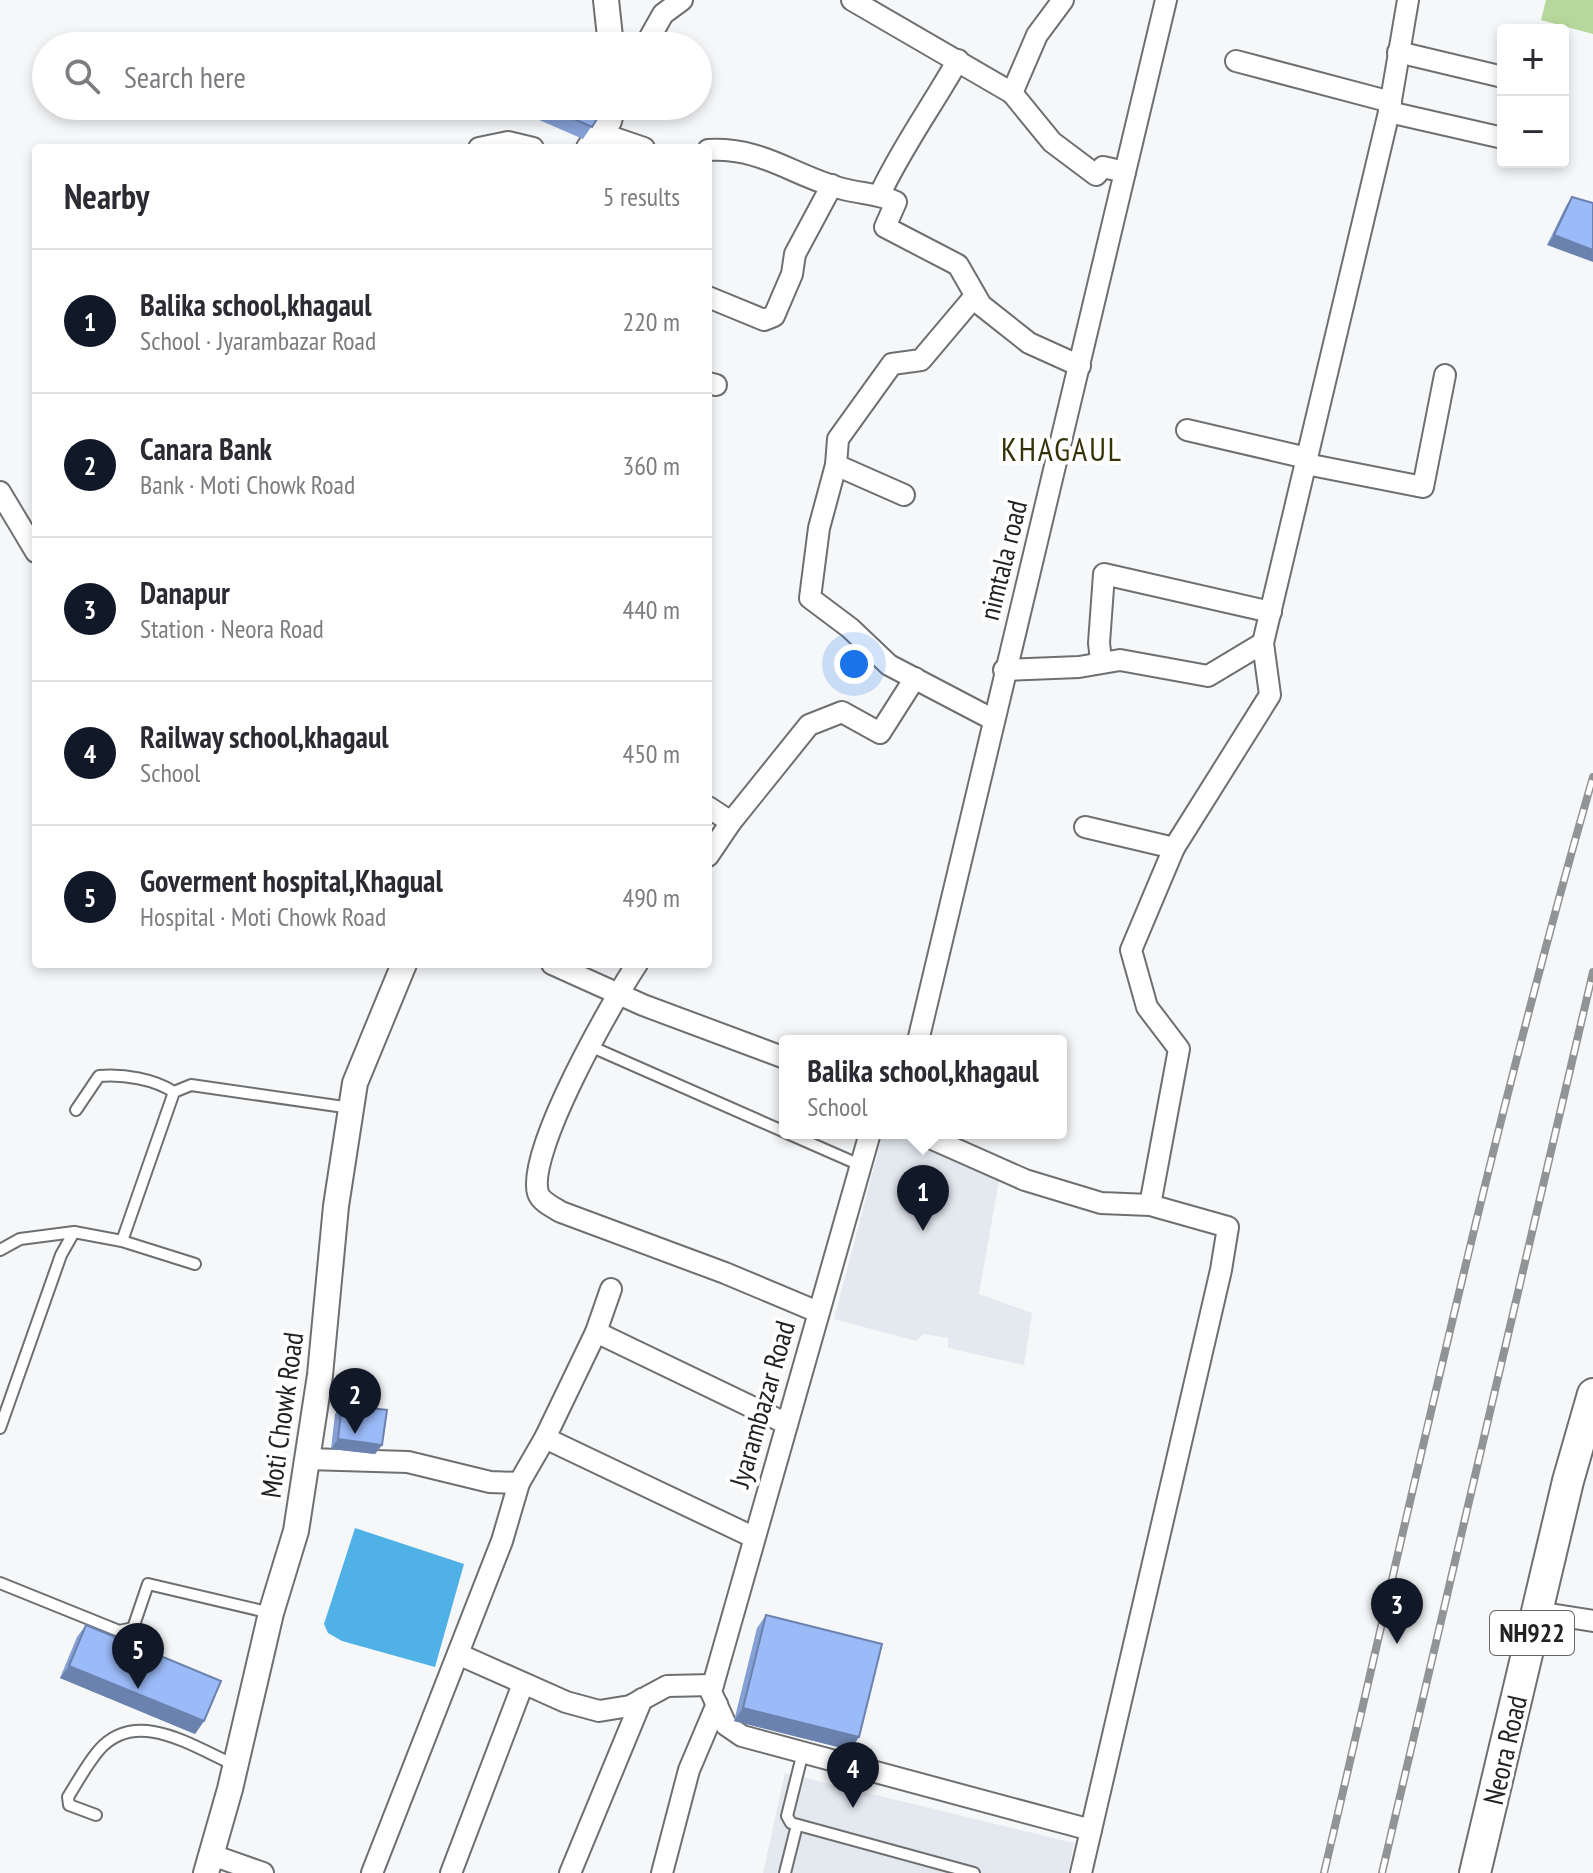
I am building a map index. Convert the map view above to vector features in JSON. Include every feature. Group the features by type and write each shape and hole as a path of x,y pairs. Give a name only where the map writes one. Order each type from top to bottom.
{"main road":[{"name":"Neora Road","path":"1475,1873 1537,1612 1591,1412"}],"street":[{"path":"606,0 609,32"},
{"path":"653,32 663,14 682,0"},
{"path":"852,0 1012,93 1052,142 1096,175 1103,167 1125,172"},
{"path":"1012,93 1037,35 1063,0"},
{"name":"nimtala road","path":"919,1035 992,719 1080,366 1166,0"},
{"path":"1150,1205 1179,1049 1147,1007 1131,950 1174,848 1270,695 1263,643 1390,107 1408,0"},
{"path":"1398,52 1497,76"},
{"path":"880,194 904,144 921,126 958,60"},
{"path":"1236,61 1497,136"},
{"path":"606,120 595,140 620,144"},
{"path":"712,150 732,149 758,154 832,185 880,194 896,202 885,227 958,265 975,296 1029,343 1080,366"},
{"path":"712,299 764,320 774,316 792,274 795,254 832,185"},
{"path":"975,296 921,360 892,364 838,439 836,465 819,528 810,598 850,628 889,665 992,719"},
{"path":"1187,430 1423,487 1445,375"},
{"path":"836,465 904,495"},
{"path":"0,492 32,545"},
{"path":"1101,660 1099,643 1104,574 1271,612"},
{"path":"1004,670 1079,667 1101,660 1120,660 1208,676 1263,643"},
{"path":"712,850 809,725 842,712 880,733 915,678"},
{"path":"712,810 731,822"},
{"path":"1085,827 1174,848"},
{"name":"Moti Chowk Road","path":"209,1864 271,1613 296,1531 320,1375 336,1206 355,1083 402,968"},
{"path":"561,968 779,1056"},
{"path":"634,968 618,993 564,1098 539,1159 538,1193 545,1203 595,1226 725,1273 818,1312"},
{"name":"Jyarambazar Road","path":"662,1873 689,1770 714,1694 785,1423 868,1139"},
{"path":"933,1139 1025,1180 1101,1203 1150,1205 1228,1227 1218,1286 1081,1873"},
{"path":"372,1873 502,1541 519,1483 545,1438 596,1332 611,1289"},
{"path":"596,1332 785,1423"},
{"path":"545,1438 753,1537"},
{"path":"307,1459 408,1462 490,1482 519,1483"},
{"path":"1537,1612 1593,1621"},
{"path":"458,1654 523,1684 583,1708 599,1711 616,1710 667,1686 714,1694 726,1725 742,1736 1091,1830"},
{"path":"451,1873 523,1684"},
{"path":"570,1873 642,1699"},
{"path":"209,1864 263,1873"}],"lane":[{"path":"592,1047 779,1129"},
{"path":"76,1110 99,1076 115,1075 162,1084 174,1092"},
{"path":"122,1241 174,1092 191,1085 351,1108"},
{"path":"802,1139 860,1165"},
{"path":"0,1428 61,1255 74,1232"},
{"path":"0,1250 20,1239 74,1232 122,1241 195,1264"},
{"path":"0,1583 119,1631 133,1628 148,1584 271,1613"},
{"path":"96,1815 69,1805 68,1797 100,1749 119,1734 136,1729 155,1731 235,1765"},
{"path":"803,1752 787,1816 797,1825 974,1873"},
{"path":"785,1873 797,1825"}],"shaded area":[{"path":"881,1139 926,1139 1001,1169 979,1294 1032,1313 1024,1365 948,1348 948,1338 923,1334 916,1341 834,1319"},
{"path":"785,1773 1074,1843 1068,1873 763,1873"}],"green space":[{"path":"1546,0 1593,0 1593,34 1569,28 1569,24 1541,20"}],"water":[{"path":"355,1528 464,1564 435,1667 342,1641 328,1633 324,1624"}],"building":[{"path":"576,120 596,120 592,127"},
{"path":"1572,197 1593,203 1593,250 1554,235"},
{"path":"342,1405 387,1410 382,1445 338,1439"},
{"path":"766,1615 882,1644 859,1737 743,1708"},
{"path":"86,1625 221,1681 204,1721 69,1666"}],"railway":[{"path":"1324,1873 1485,1186 1593,777"},
{"path":"1382,1873 1593,972"}],"place":[{"name":"Balika school,khagaul","path":"923,1231"},
{"name":"Canara Bank","path":"355,1434"},
{"name":"Danapur","path":"1397,1644"},
{"name":"Goverment hospital,Khagual","path":"138,1689"},
{"name":"Railway school,khagaul","path":"853,1808"}],"district":[{"name":"KHAGAUL","path":"1062,450"}]}
